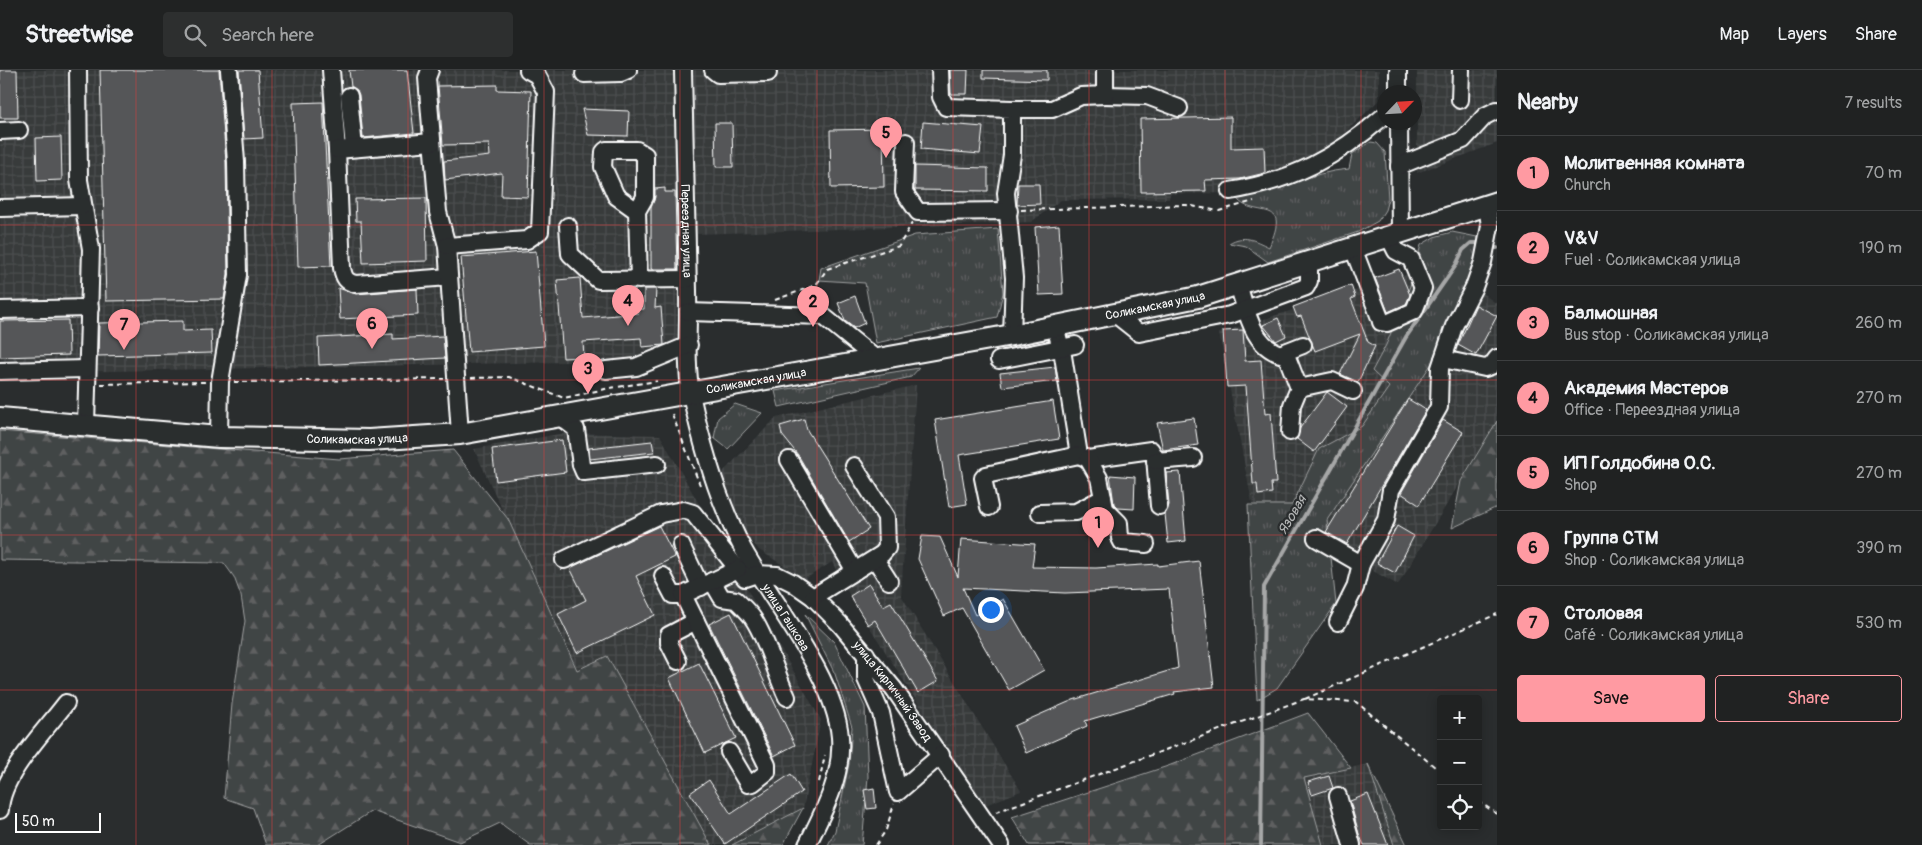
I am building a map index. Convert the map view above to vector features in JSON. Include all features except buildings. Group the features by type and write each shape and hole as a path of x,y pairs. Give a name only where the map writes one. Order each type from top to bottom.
{"main road":[{"name":"Соликамская улица","path":"0,418 219,437 369,440 460,434 1012,335 1198,297 1492,204"}],"street":[{"path":"78,70 79,180 91,249 90,347 86,377 86,424"},
{"path":"219,437 220,382 238,275 236,162 229,70"},
{"path":"331,70 344,277 349,282 356,284 449,277"},
{"path":"430,70 427,78 432,142 438,212 447,246 460,434"},
{"path":"447,246 527,240 540,231 546,92 537,75 528,70"},
{"path":"584,74 621,73 628,70"},
{"name":"Переездная улица","path":"683,70 688,345 691,392"},
{"path":"713,70 718,74 768,73"},
{"path":"940,70 942,96 946,107 1052,109 1081,96 1105,95 1147,96 1180,108"},
{"path":"1105,70 1105,95"},
{"path":"1398,70 1398,85"},
{"path":"1460,100 1461,70"},
{"path":"350,96 354,148"},
{"path":"1012,109 1012,155 1006,193 1014,278 1012,335"},
{"path":"1399,166 1463,140 1485,116 1497,110"},
{"path":"1230,191 1261,186 1317,165 1362,136 1377,122"},
{"path":"0,130 19,130"},
{"path":"1352,248 1381,322 1387,323 1414,312 1423,288 1412,259 1396,251 1394,235 1399,166 1399,130"},
{"path":"337,150 432,142"},
{"path":"906,142 904,192 918,212 1009,210"},
{"path":"1338,622 1355,588 1361,564 1386,520 1391,490 1439,407 1440,368 1454,326 1474,287 1483,262 1492,204"},
{"path":"0,208 83,206"},
{"path":"637,212 639,280"},
{"path":"568,226 570,254 592,276 604,280 688,279"},
{"path":"1115,314 1139,333 1230,315 1246,307 1306,287 1309,281 1309,262"},
{"path":"1238,285 1261,343 1278,354 1303,345"},
{"path":"0,310 90,308"},
{"path":"688,312 824,316 876,359"},
{"path":"1054,326 1059,348 1063,356 1084,457 1099,478 1105,509 1119,523 1122,542 1146,544"},
{"path":"999,360 1076,344"},
{"path":"606,370 636,367 688,345"},
{"path":"1285,352 1299,388 1292,405 1290,432"},
{"path":"1443,359 1485,368 1491,366 1497,358"},
{"path":"0,371 86,377"},
{"path":"1299,388 1332,381 1353,391"},
{"name":"улица Гашкова","path":"691,392 718,495 730,524 757,574 793,630 831,697 840,735 839,766 826,808 807,845"},
{"path":"559,416 576,429 581,465 584,472 657,464"},
{"path":"989,507 983,478 986,475 1084,457 1151,450 1155,462 1159,506"},
{"path":"1155,462 1193,458"},
{"path":"789,460 855,571"},
{"path":"813,597 875,559 887,548 886,517 854,466"},
{"path":"1040,513 1076,512 1103,498"},
{"path":"564,560 661,514 683,510 693,513 702,522 738,568 683,595 673,594 664,576"},
{"path":"1316,538 1361,564"},
{"path":"681,545 707,584 722,598 736,600 754,620 769,651 776,674 787,697"},
{"path":"875,559 889,581"},
{"name":"улица Кирпичный Завод","path":"738,568 745,578 757,574 777,575 813,597 866,654 894,689 1001,845"},
{"path":"683,595 767,765 767,772 753,783 748,784 729,752"},
{"path":"678,661 669,643 669,635 696,621"},
{"path":"866,654 866,679 881,713 898,792 941,755"},
{"path":"0,810 0,799 8,779 66,703"},
{"path":"1338,796 1352,845"}],"path":[{"path":"1009,210 1186,205 1219,211 1253,202 1261,186"},
{"path":"759,315 773,301 816,285 827,269 899,246 918,212"},
{"path":"86,377 220,382 510,377 564,398 658,380"},
{"path":"982,817 1304,699 1497,614"},
{"path":"1304,699 1356,702 1437,769"},
{"path":"876,845 886,830 898,792"},
{"path":"1482,803 1497,814"}],"shaded area":[{"path":"0,70 1379,70 1377,102 1328,149 1232,193 1170,194 1169,199 1061,200 1031,222 697,234 694,358 61,372 0,378"},
{"path":"1417,70 1497,70 1497,143 1417,173 1417,130 1422,130 1422,85 1417,85"},
{"path":"1442,264 1497,304 1497,421 1398,585 1252,503 1219,333"},
{"path":"916,385 901,595 1021,791 983,806 850,596 832,562 805,579 759,550 742,530 721,474 776,418"},
{"path":"565,433 660,435 821,720 803,808 732,845 711,845 607,657 577,670 474,449"},
{"path":"1368,764 1394,845 1323,845 1304,778"}],"green space":[{"path":"1371,142 1377,143 1385,152 1388,199 1385,210 1378,221 1358,232 1268,262 1246,246 1229,243 1244,238 1254,240 1269,247 1275,231 1276,221 1274,215 1244,205 1237,199 1321,174 1349,169 1352,154"},
{"path":"998,229 1003,293 997,317 876,343 865,283 819,280 821,268 915,235"},
{"path":"1452,232 1482,238 1477,260 1436,357 1327,520 1336,604 1277,688 1257,700 1248,505 1292,505 1319,449 1362,426 1389,387 1372,371 1386,345 1421,259 1419,252 1421,245 1434,237"},
{"path":"919,368 911,377 779,407 775,391"},
{"path":"735,404 762,413 728,449 714,438 718,418"},
{"path":"1497,421 1497,507 1452,528 1461,481"},
{"path":"0,431 339,459 453,450 508,519 577,670 607,656 711,845 530,845 500,823 460,842 372,811 318,845 266,845 253,808 224,798 232,704 245,621 241,596 234,577 224,563 0,560"},
{"path":"805,614 834,642 865,707 868,777 862,845 828,845 835,831 849,764 852,727 835,674"},
{"path":"1308,713 1351,768 1304,778 1323,845 1029,845 1012,817 1168,766"},
{"path":"1368,764 1407,845 1394,845"},
{"path":"803,808 783,845 732,845"}],"waterway":[{"name":"Язовая","path":"1261,845 1264,587 1406,337 1456,265 1463,250 1471,243 1479,243"}],"place":[{"name":"ИП Голдобина О.С.","path":"886,158"},
{"name":"Академия Мастеров","path":"628,326"},
{"name":"V&V","path":"813,327"},
{"name":"Группа СТМ","path":"372,349"},
{"name":"Столовая","path":"124,350"},
{"name":"Балмошная","path":"588,394"},
{"name":"Молитвенная комната","path":"1098,548"}]}
